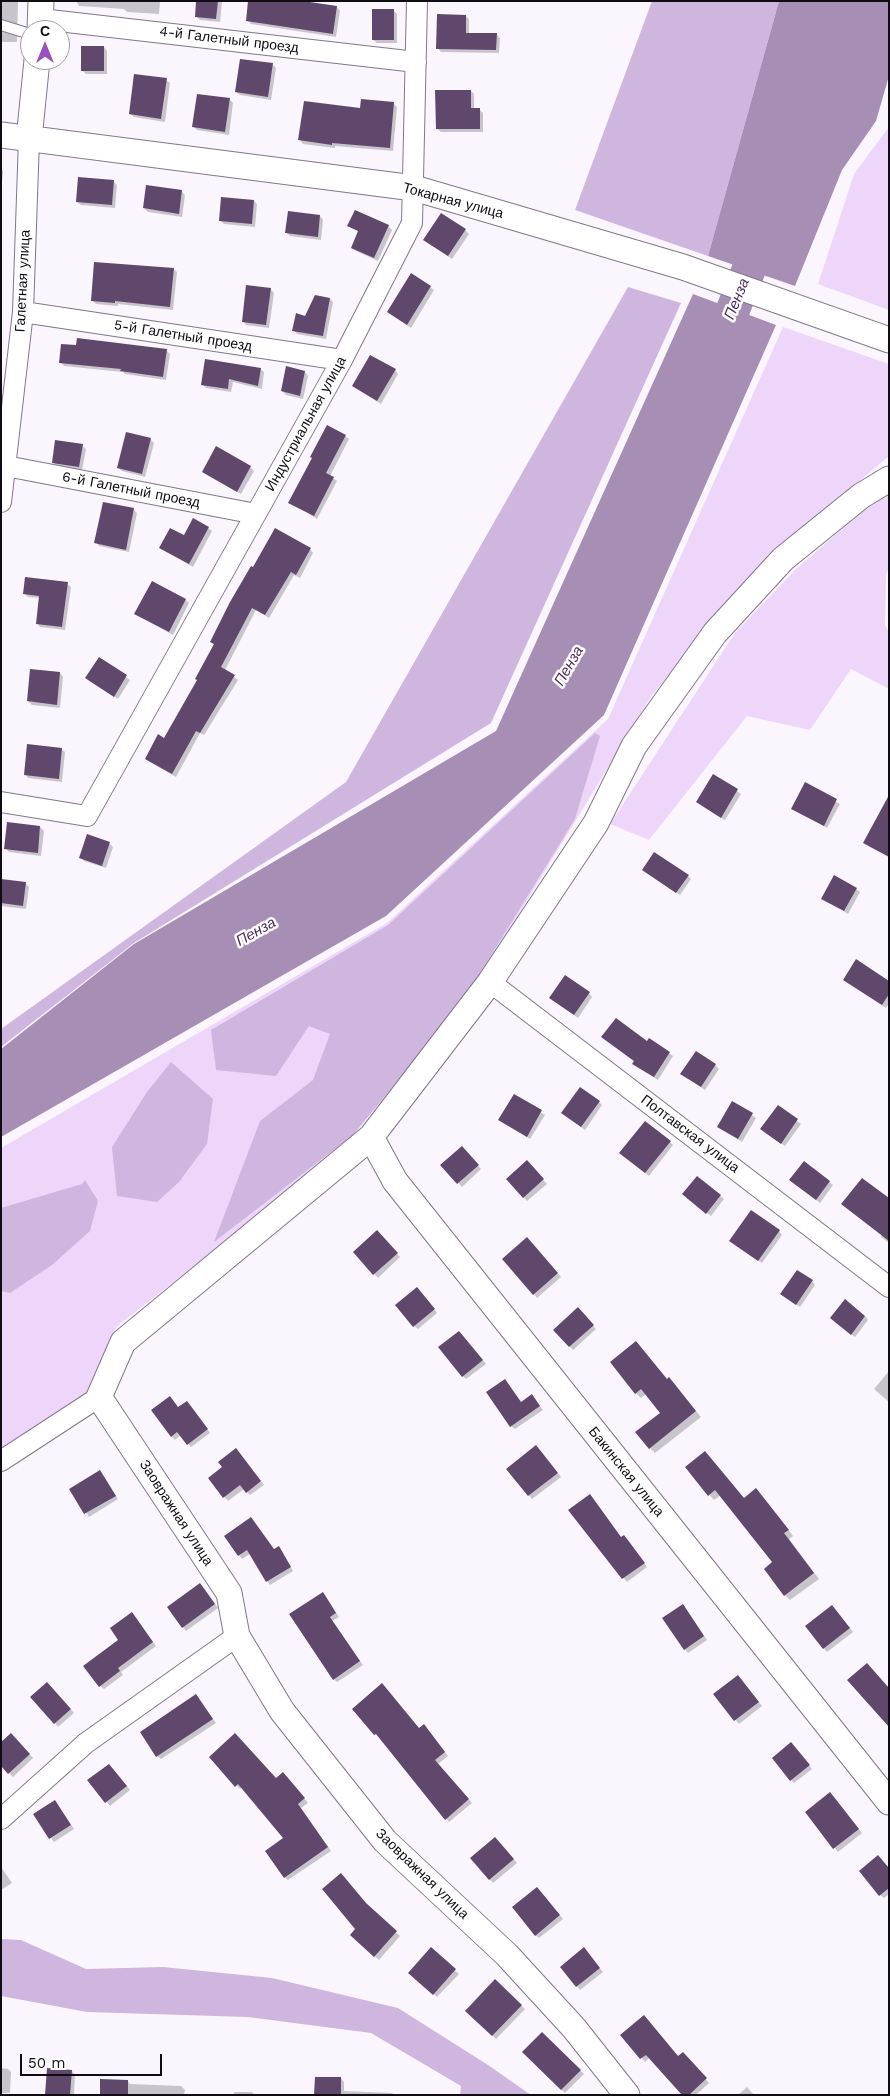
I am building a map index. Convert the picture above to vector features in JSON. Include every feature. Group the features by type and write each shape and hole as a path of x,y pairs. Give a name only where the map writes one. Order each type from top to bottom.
{"street":[{"name":"Индустриальная улица","path":"1,802 86,816 342,360 412,223 417,1"},
{"name":"4-й Галетный проезд","path":"70,24 416,62"},
{"name":"Галетная улица","path":"1,502 23,312 29,139 36,70"},
{"name":"Токарная улица","path":"1,135 414,188 683,267 889,340"},
{"name":"5-й Галетный проезд","path":"23,312 342,360"},
{"name":"6-й Галетный проезд","path":"6,466 256,514"},
{"path":"1,1461 99,1397 123,1342 371,1137 490,982 596,823 634,746 715,633 784,559 861,496 889,479"},
{"name":"Полтавская улица","path":"490,982 889,1287"},
{"name":"Бакинская улица","path":"371,1137 395,1181 889,1802"},
{"name":"Заовражная улица","path":"99,1397 229,1593 237,1636 282,1711 385,1841 507,1955 574,2028 627,2095"},
{"path":"1,1819 86,1743 237,1636"}],"lane":[{"path":"1,25 20,23"}],"shaded area":[{"path":"652,1 779,1 708,256 575,210"},
{"path":"889,127 889,310 818,284 854,174"},
{"path":"628,287 681,303 491,723 134,943 1,1047 1,1029 346,782"},
{"path":"783,327 889,364 889,456 775,552 652,695 466,1001 338,1153 116,1327 90,1392 1,1452 1,1148 387,923 608,719"},
{"path":"889,495 889,568 886,574 885,625 889,632 889,689 851,669 810,730 747,716 649,840 610,824 735,633 795,570 864,510"},
{"path":"595,733 600,736 575,819 463,1001 353,1135 214,1242 260,1121 313,1080 330,1034 309,1026 276,1076 216,1070 211,1030 388,925"},
{"path":"171,1062 213,1099 207,1144 179,1182 157,1202 117,1196 112,1147 147,1092"},
{"path":"85,1180 98,1201 90,1231 52,1265 10,1293 1,1291 1,1208 82,1184"},
{"path":"1,1939 21,1940 86,1969 163,1967 272,1978 398,2008 488,2065 531,2095 460,2095 461,2086 371,2033 248,2017 87,2012 1,1996"}],"water":[{"path":"779,1 889,1 889,76 876,121 842,170 795,286 708,256"},
{"path":"693,294 776,325 604,715 386,916 1,1137 1,1049 134,944 496,731"}],"building":[{"path":"196,1 218,1 216,19 195,17"},
{"path":"248,1 303,1 337,6 333,34 246,21"},
{"path":"372,9 394,9 394,40 372,40"},
{"path":"437,14 466,15 466,33 497,33 496,50 436,49"},
{"path":"81,46 104,46 104,71 81,71"},
{"path":"240,59 273,63 268,97 235,92"},
{"path":"134,74 167,78 161,119 129,114"},
{"path":"435,90 471,90 471,108 480,108 480,129 436,129"},
{"path":"197,94 230,98 225,132 192,127"},
{"path":"361,99 394,102 390,148 332,143 332,145 298,140 304,101 360,108"},
{"path":"78,177 114,180 112,205 76,202"},
{"path":"146,185 182,190 179,214 143,208"},
{"path":"221,197 254,200 252,224 219,221"},
{"path":"355,210 389,225 374,258 351,248 358,231 347,226"},
{"path":"288,211 320,215 318,237 285,233"},
{"path":"441,213 466,229 448,256 423,240"},
{"path":"94,262 174,268 170,307 115,301 115,303 91,301"},
{"path":"411,273 431,286 407,325 387,312"},
{"path":"246,285 271,288 266,325 242,322"},
{"path":"315,295 330,298 323,336 292,331 296,313 305,316"},
{"path":"77,338 167,349 163,377 120,371 121,369 59,363 61,344 76,345"},
{"path":"370,355 396,369 377,401 352,386"},
{"path":"205,359 261,368 258,386 229,379 228,389 201,385"},
{"path":"286,366 305,371 300,396 281,391"},
{"path":"327,425 346,435 326,473 334,477 314,516 288,503"},
{"path":"126,432 151,438 142,474 117,468"},
{"path":"55,440 83,444 79,467 52,463"},
{"path":"216,446 251,466 237,492 202,472"},
{"path":"103,502 134,508 126,550 94,543"},
{"path":"193,518 209,527 189,564 159,548 170,528 184,535"},
{"path":"275,528 311,548 296,575 291,572 265,615 252,608 221,667 235,675 200,733 196,731 172,774 145,759 158,734 164,738 197,680 195,679 214,644 210,642 230,602"},
{"path":"25,577 68,582 62,627 36,624 39,596 23,594"},
{"path":"152,581 186,599 169,632 134,614"},
{"path":"99,657 127,675 114,697 85,678"},
{"path":"30,669 60,672 57,705 27,701"},
{"path":"27,744 62,748 59,779 24,775"},
{"path":"713,774 738,789 721,818 696,802"},
{"path":"805,782 837,799 824,826 791,809"},
{"path":"889,795 889,857 863,843"},
{"path":"7,822 40,826 38,853 4,849"},
{"path":"87,834 110,842 102,866 79,858"},
{"path":"654,852 689,875 676,893 642,870"},
{"path":"834,875 857,888 844,911 821,899"},
{"path":"1,879 26,882 23,906 1,903"},
{"path":"856,959 889,981 889,994 882,1005 843,980"},
{"path":"565,975 590,992 574,1015 549,998"},
{"path":"616,1018 647,1041 649,1038 670,1052 654,1077 632,1064 634,1061 601,1037"},
{"path":"696,1051 716,1064 701,1087 680,1074"},
{"path":"580,1087 600,1101 581,1127 561,1113"},
{"path":"514,1094 542,1110 527,1137 498,1120"},
{"path":"732,1101 753,1113 738,1139 717,1127"},
{"path":"778,1105 798,1119 781,1144 760,1129"},
{"path":"645,1121 671,1141 645,1173 619,1153"},
{"path":"462,1146 479,1165 457,1184 440,1165"},
{"path":"527,1160 544,1179 523,1198 506,1179"},
{"path":"804,1161 830,1181 816,1200 789,1180"},
{"path":"697,1176 721,1195 706,1214 682,1194"},
{"path":"862,1178 889,1198 889,1241 841,1204"},
{"path":"751,1210 780,1230 758,1261 729,1241"},
{"path":"377,1230 398,1253 373,1275 353,1252"},
{"path":"527,1237 558,1273 533,1295 502,1259"},
{"path":"797,1270 813,1280 796,1305 780,1294"},
{"path":"417,1287 435,1309 413,1327 395,1305"},
{"path":"845,1299 865,1316 851,1335 830,1318"},
{"path":"578,1307 594,1325 569,1347 553,1330"},
{"path":"459,1331 483,1360 462,1377 438,1347"},
{"path":"636,1341 667,1379 669,1377 696,1411 649,1449 635,1432 660,1413 641,1389 635,1394 610,1362"},
{"path":"505,1379 521,1402 532,1394 540,1406 510,1427 486,1392"},
{"path":"170,1396 178,1407 187,1401 208,1429 187,1445 177,1432 171,1437 151,1410"},
{"path":"536,1445 558,1473 528,1496 506,1469"},
{"path":"236,1448 261,1481 246,1493 240,1485 223,1498 208,1478 222,1467 218,1462"},
{"path":"705,1451 744,1498 756,1488 789,1530 784,1533 814,1573 784,1596 764,1569 772,1562 715,1490 708,1496 685,1467"},
{"path":"100,1470 116,1496 84,1514 69,1489"},
{"path":"590,1494 621,1537 624,1535 645,1563 622,1579 568,1510"},
{"path":"251,1517 274,1549 279,1546 291,1567 266,1582 247,1550 238,1556 224,1536"},
{"path":"200,1583 215,1604 182,1628 167,1607"},
{"path":"323,1592 336,1613 330,1617 360,1661 333,1680 289,1614"},
{"path":"683,1604 704,1636 684,1650 662,1618"},
{"path":"832,1605 850,1628 823,1649 805,1626"},
{"path":"132,1612 153,1642 118,1668 120,1671 99,1687 83,1666 118,1640 110,1628"},
{"path":"867,1663 889,1688 889,1727 847,1680"},
{"path":"738,1675 759,1702 734,1721 713,1694"},
{"path":"47,1682 71,1709 54,1724 30,1697"},
{"path":"382,1683 419,1728 424,1724 445,1752 435,1760 469,1799 445,1820 376,1734 374,1735 352,1709"},
{"path":"196,1694 213,1719 156,1757 140,1732"},
{"path":"11,1733 30,1754 8,1774 1,1766 1,1742"},
{"path":"235,1733 276,1778 283,1772 305,1798 298,1804 328,1847 284,1878 265,1851 283,1838 238,1784 235,1787 209,1757"},
{"path":"791,1742 810,1765 790,1781 772,1758"},
{"path":"109,1764 127,1786 105,1803 87,1780"},
{"path":"830,1792 859,1829 833,1849 805,1812"},
{"path":"55,1800 71,1825 49,1839 33,1814"},
{"path":"495,1837 514,1859 489,1880 470,1858"},
{"path":"878,1855 889,1868 889,1888 879,1896 859,1871"},
{"path":"341,1873 366,1903 397,1931 374,1957 350,1935 355,1929 322,1889"},
{"path":"537,1887 560,1915 535,1936 512,1907"},
{"path":"431,1947 456,1969 433,1995 408,1973"},
{"path":"584,1947 600,1968 576,1987 560,1967"},
{"path":"495,1979 522,2005 492,2036 465,2011"},
{"path":"644,2015 678,2056 683,2052 707,2078 689,2095 682,2095 646,2055 640,2059 620,2035"},
{"path":"542,2032 581,2070 561,2090 522,2052"},
{"path":"47,2068 72,2070 70,2095 45,2095"},
{"path":"315,2077 341,2077 341,2095 314,2095"},
{"path":"100,2079 128,2080 128,2095 100,2095"}],"waterway":[{"name":"Пенза","path":"716,353 765,228"}]}
